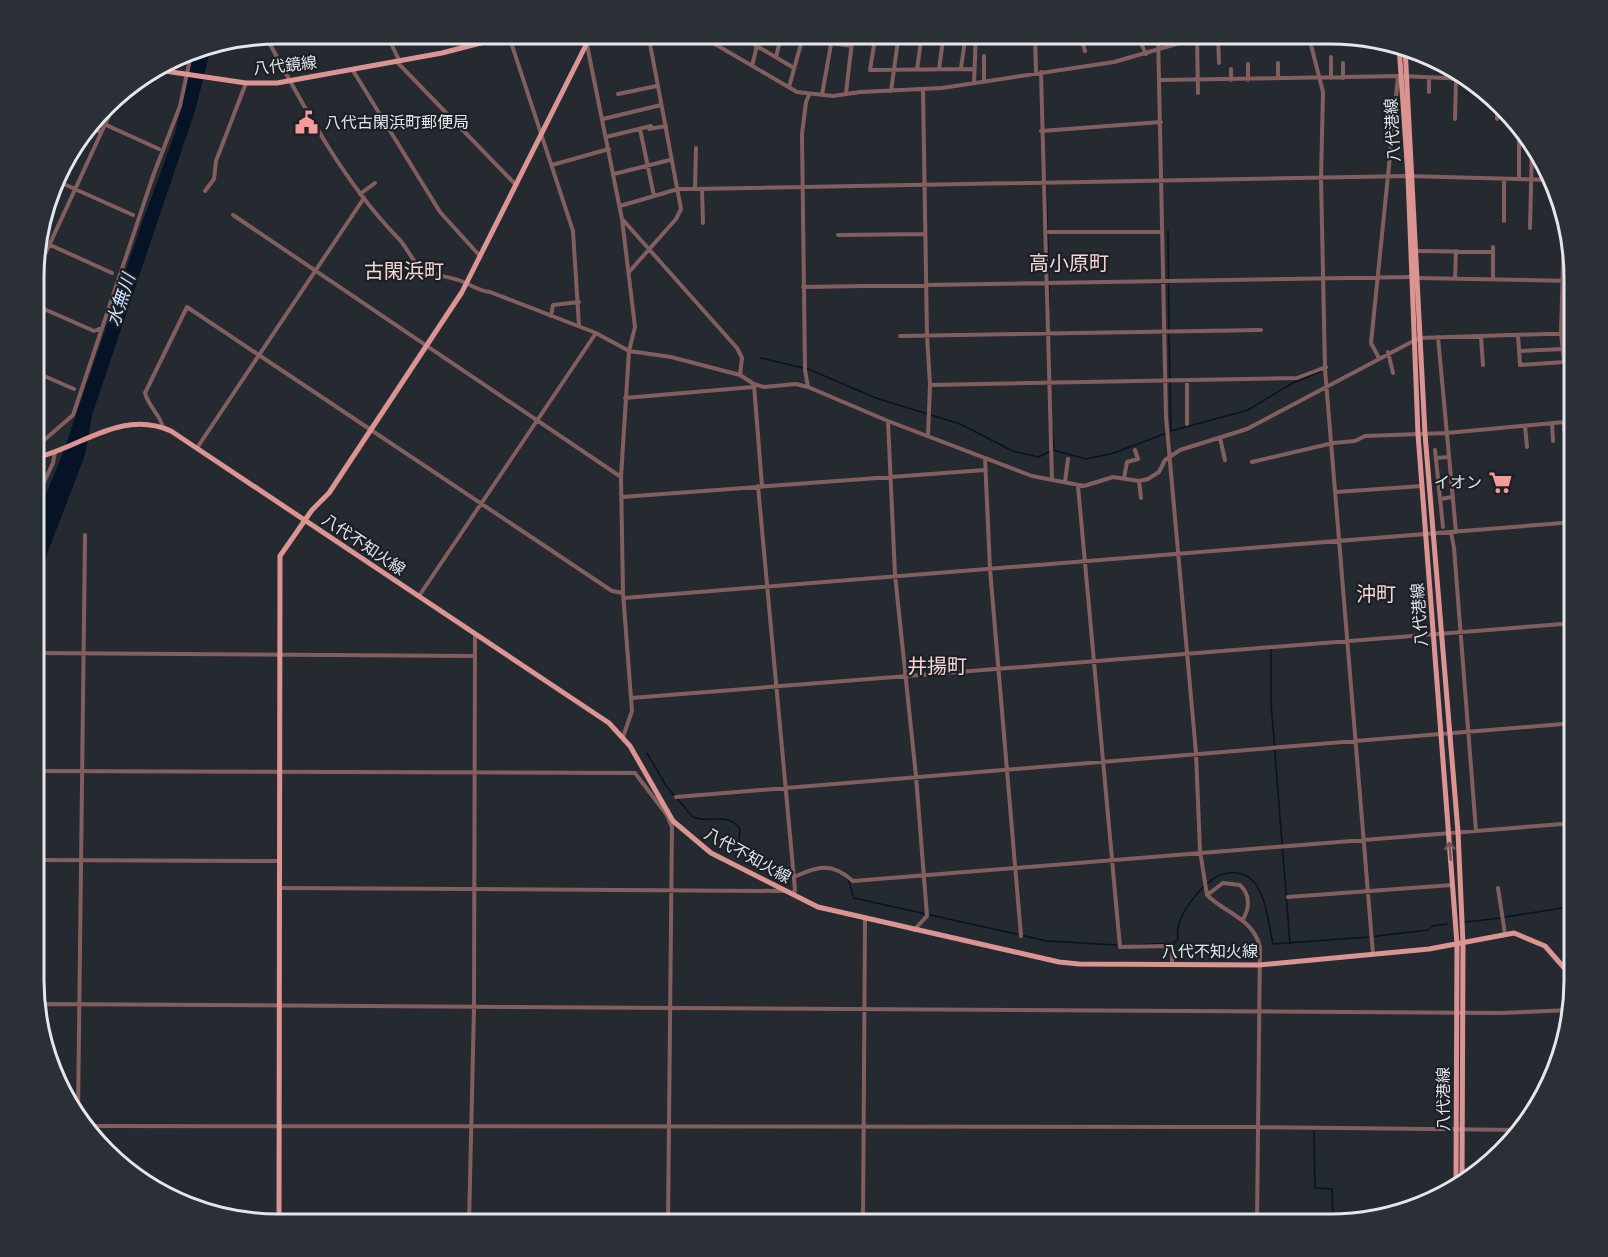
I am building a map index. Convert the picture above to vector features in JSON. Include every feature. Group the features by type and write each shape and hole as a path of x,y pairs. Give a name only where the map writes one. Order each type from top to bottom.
{"main road":[{"name":"八代鏡線","path":"167,71 246,83 291,81 453,51 477,44"},
{"path":"279,1214 280,556 312,510 329,493 466,284 587,45"},
{"name":"八代港線","path":"1400,54 1416,251 1414,277"},
{"name":"八代港線","path":"1403,77 1404,55"},
{"name":"八代港線","path":"1411,176 1422,486 1430,534"},
{"name":"八代不知火線","path":"44,455 118,426 141,423 163,428 197,448 600,716 623,737 672,823 711,853 818,907 1059,963 1259,965 1460,944 1514,933 1545,946 1564,968"},
{"name":"八代港線","path":"1421,434 1446,734 1458,832 1460,1012 1456,1177"},
{"name":"八代港線","path":"1446,734 1448,833 1460,944"},
{"name":"八代港線","path":"1459,1130 1462,1173"}],"street":[{"path":"391,44 398,61 516,185"},
{"path":"511,44 573,231 579,326"},
{"path":"627,276 630,268 678,215 681,200 670,160 666,126 650,44"},
{"path":"715,44 789,87 809,95 923,90 1146,54 1177,44"},
{"path":"754,44 794,68"},
{"path":"776,57 779,44"},
{"path":"789,87 801,44"},
{"path":"822,95 831,44"},
{"path":"838,44 852,46 846,93"},
{"path":"874,44 870,70 974,69"},
{"path":"891,91 898,44"},
{"path":"917,70 921,44"},
{"path":"939,69 942,44"},
{"path":"961,68 964,44"},
{"path":"974,82 975,44"},
{"path":"1036,44 1048,283 1052,480"},
{"path":"1083,44 1085,51"},
{"path":"1141,44 1146,54"},
{"path":"1159,44 1162,232 1167,281 1166,417 1196,753 1200,851 1206,892 1252,927 1258,939 1257,1214"},
{"path":"1197,44 1198,93"},
{"path":"1218,44 1219,63"},
{"path":"1311,44 1323,92 1324,135 1321,178 1326,367 1373,954"},
{"path":"271,45 330,150 360,194 406,246 417,264 436,277 466,284 579,326 629,351 671,357 740,375 754,386 765,585 778,688 794,877 792,894"},
{"path":"587,45 620,206 635,327 629,351 621,477 623,595 632,698 632,711 623,737"},
{"path":"752,66 757,46"},
{"path":"984,56 984,80"},
{"path":"1330,57 1331,78"},
{"path":"44,440 73,415 180,106 190,60"},
{"path":"1278,63 1278,77"},
{"path":"1343,63 1343,78"},
{"path":"1248,64 1248,80"},
{"path":"352,69 440,212 480,257"},
{"path":"1231,69 1231,80"},
{"path":"1161,80 1248,80 1278,77 1454,79 1455,119"},
{"path":"1379,358 1371,343 1388,176 1403,77"},
{"path":"1429,78 1429,92"},
{"path":"206,191 213,179 216,160 246,83"},
{"path":"618,94 657,86"},
{"path":"923,90 927,335 930,385 928,436"},
{"path":"808,387 805,368 802,188 804,112 809,95"},
{"path":"603,119 661,105"},
{"path":"1497,113 1497,119"},
{"path":"45,254 108,117"},
{"path":"1041,131 1161,122"},
{"path":"104,124 159,149"},
{"path":"606,137 666,126"},
{"path":"640,129 654,196"},
{"path":"96,130 100,132"},
{"path":"1519,140 1519,179"},
{"path":"694,189 697,184 696,148"},
{"path":"552,165 609,149"},
{"path":"1530,228 1532,159"},
{"path":"614,174 670,160"},
{"path":"620,206 678,189 1388,176 1543,180"},
{"path":"1504,179 1504,221"},
{"path":"360,194 375,183"},
{"path":"63,184 133,215"},
{"path":"702,189 703,223"},
{"path":"197,448 364,198"},
{"path":"233,215 621,477"},
{"path":"622,219 737,348 742,358 740,375"},
{"path":"1049,232 1162,232"},
{"path":"838,235 926,234"},
{"path":"49,245 111,273"},
{"path":"1416,251 1493,250 1493,279"},
{"path":"1455,279 1456,251"},
{"path":"1564,262 1564,278"},
{"path":"803,287 1414,277 1564,280 1564,362 1520,364 1518,335"},
{"path":"551,316 554,305 579,302"},
{"path":"163,428 162,420 153,412 145,393 187,307 612,591 623,595 990,569 1083,560 1179,555 1564,523"},
{"path":"44,309 94,332 102,328"},
{"path":"900,336 1261,330"},
{"path":"418,596 596,333"},
{"path":"626,398 796,384 1032,476 1078,486 1090,485 1108,477 1139,481 1148,479 1159,472 1169,457 1180,450 1247,429 1416,338 1564,334"},
{"path":"1438,337 1453,497 1454,548 1476,831"},
{"path":"1481,337 1483,365"},
{"path":"1519,351 1563,349"},
{"path":"1388,352 1393,373"},
{"path":"930,385 1297,378 1326,367"},
{"path":"44,376 74,389"},
{"path":"1187,381 1187,424"},
{"path":"888,421 895,575 924,875 926,916 914,931"},
{"path":"1252,462 1333,443 1355,441 1365,436 1447,433 1564,422 1564,431"},
{"path":"1552,423 1553,441"},
{"path":"1525,426 1527,447"},
{"path":"1220,438 1225,456"},
{"path":"1124,478 1126,461 1138,459 1135,450"},
{"path":"1435,450 1443,527"},
{"path":"44,482 56,451"},
{"path":"1436,458 1449,457"},
{"path":"984,458 990,569 1021,936"},
{"path":"1065,482 1068,459"},
{"path":"622,497 985,470"},
{"path":"1139,481 1141,498"},
{"path":"1078,486 1120,947 1169,946 1172,947 1172,964"},
{"path":"1336,492 1422,486"},
{"path":"1440,499 1453,497"},
{"path":"78,1101 84,771 85,535"},
{"path":"632,698 1564,624"},
{"path":"469,1214 474,1008 475,635"},
{"path":"44,653 475,656"},
{"path":"676,797 1564,724"},
{"path":"44,771 635,773 672,823 668,1214"},
{"path":"794,877 822,867 838,869 853,880 1112,862 1200,851 1365,841 1564,824"},
{"path":"44,860 281,862"},
{"path":"1206,892 1223,883 1239,885 1248,896 1248,907 1243,919"},
{"path":"1288,897 1453,885"},
{"path":"280,888 784,891"},
{"path":"1498,888 1505,934"},
{"path":"863,1214 865,918"},
{"path":"45,1004 280,1008 1500,1013 1562,1010"},
{"path":"95,1126 1258,1127 1509,1130"}],"water":[{"name":"水無川","path":"210,53 195,111 92,415 85,455 44,562 44,498 63,453 175,133 192,59"}],"waterway":[{"path":"1046,185 1049,281"},
{"path":"1168,231 1169,329"},
{"path":"1049,285 1049,305"},
{"path":"1169,334 1171,431 1248,410 1291,384 1324,370"},
{"path":"761,358 808,369 876,398 960,424 1013,451 1038,457 1049,452"},
{"path":"1052,426 1054,448"},
{"path":"1053,450 1086,459 1114,453 1167,433"},
{"path":"1271,649 1271,703 1290,944"},
{"path":"647,753 667,787 693,817 724,819 735,824 740,829 738,848 740,852 792,877"},
{"path":"1207,884 1220,875 1232,873 1247,876 1254,882 1264,901 1273,944 1369,937 1428,930 1432,926 1447,924"},
{"path":"848,879 854,898 1047,941 1117,945"},
{"path":"1137,945 1174,943 1178,939 1177,932 1184,911 1203,887"},
{"path":"1505,917 1564,908"},
{"path":"1465,922 1501,918"},
{"path":"1314,1131 1315,1188 1332,1189 1333,1214"}],"place":[{"name":"八代古閑浜町郵便局","path":"307,122"},
{"name":"イオン","path":"1500,482"}],"district":[{"name":"高小原町","path":"1069,263"},
{"name":"古閑浜町","path":"404,271"},
{"name":"沖町","path":"1376,594"},
{"name":"井揚町","path":"937,666"}]}
